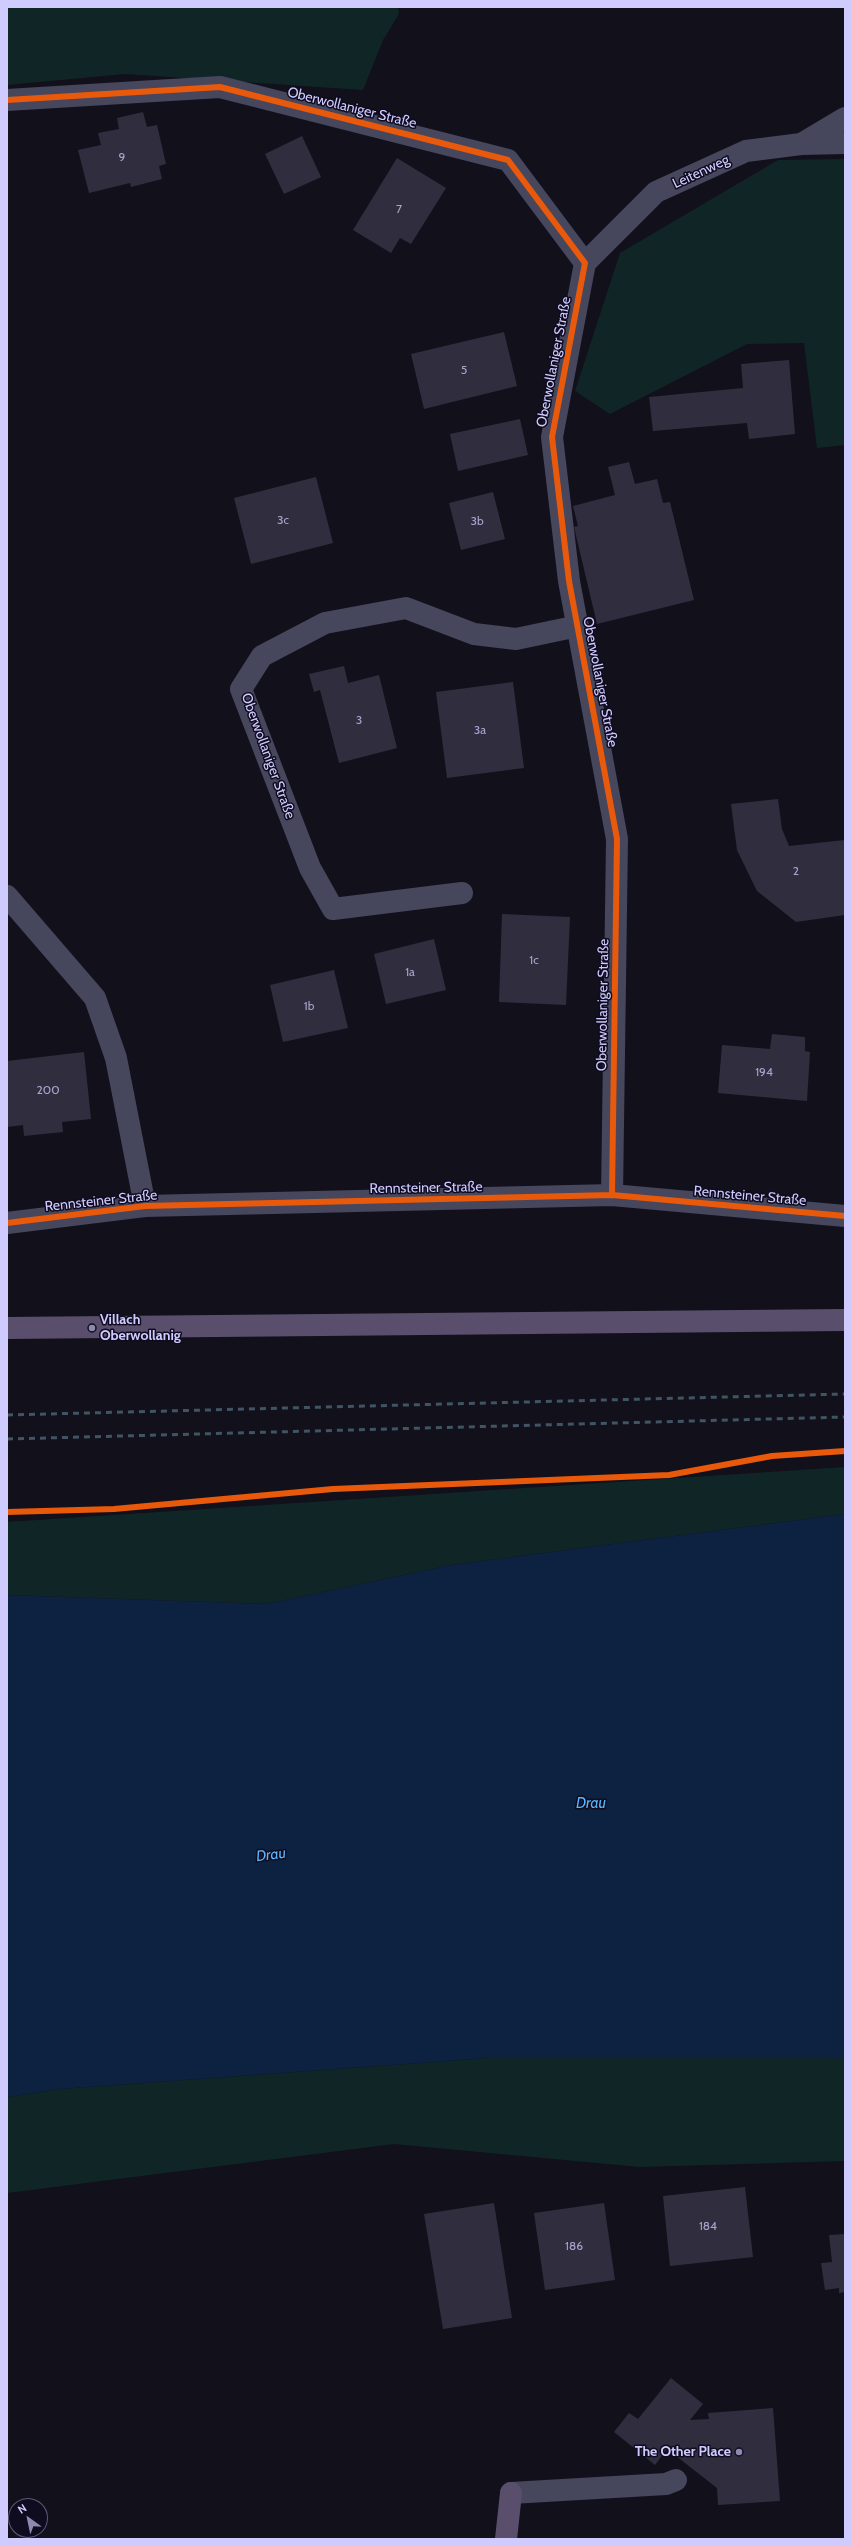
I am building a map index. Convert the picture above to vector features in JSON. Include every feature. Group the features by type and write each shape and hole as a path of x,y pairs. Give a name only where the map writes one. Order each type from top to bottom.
{"main road":[{"path":"7,1328 845,1320"},
{"path":"506,2539 510,2493"}],"street":[{"name":"Oberwollaniger Straße","path":"7,100 220,87 508,160 585,263 552,437 569,581 617,839 612,1196"},
{"path":"802,144 845,118"},
{"name":"Leitenweg","path":"585,263 656,192 746,151 802,144 845,143"},
{"name":"Oberwollaniger Straße","path":"462,893 333,909 310,868 241,689 262,656 325,623 332,621 406,608 474,634 516,639 578,626"},
{"name":"Rennsteiner Straße","path":"7,896 95,998 116,1058 145,1206"},
{"name":"Rennsteiner Straße","path":"7,1223 145,1206 612,1196 845,1216"},
{"path":"510,2493 666,2484 676,2480"}],"green space":[{"path":"7,7 398,7 399,14 383,40 363,90 125,74 7,85"},
{"path":"845,159 845,445 817,448 804,343 747,344 610,414 575,391 620,253 778,160"},
{"path":"845,1467 845,1514 451,1565 267,1604 7,1595 7,1522"},
{"path":"488,2058 845,2058 845,2161 640,2167 394,2144 7,2193 7,2097 61,2089"}],"water":[{"name":"Drau","path":"845,1514 845,2058 488,2058 61,2089 7,2097 7,1595 267,1604 451,1565"}],"building":[{"path":"143,112 147,127 157,125 166,164 159,166 162,179 131,187 130,183 89,193 78,150 101,145 98,133 119,129 117,118"},
{"path":"302,136 321,177 284,194 265,154"},
{"path":"397,158 446,188 411,244 400,238 391,253 353,230"},
{"path":"504,332 517,386 424,409 411,354"},
{"path":"789,360 795,434 749,439 747,423 653,431 649,397 743,388 741,364"},
{"path":"520,419 528,455 458,471 450,434"},
{"path":"629,462 635,484 657,479 663,503 670,502 694,600 597,624 574,527 578,526 573,506 615,495 608,467"},
{"path":"316,477 333,543 251,564 234,498"},
{"path":"493,492 505,539 461,550 449,503"},
{"path":"344,666 348,683 379,675 397,748 339,763 320,690 314,692 309,674"},
{"path":"513,682 524,768 447,778 436,692"},
{"path":"778,799 782,829 789,846 845,840 845,915 796,922 757,891 737,850 731,804"},
{"path":"502,914 570,917 566,1005 499,1002"},
{"path":"434,939 446,990 386,1004 374,954"},
{"path":"334,970 348,1028 283,1042 270,985"},
{"path":"772,1034 805,1037 805,1051 810,1052 807,1101 718,1093 722,1045 770,1049"},
{"path":"84,1052 91,1119 62,1122 63,1132 24,1136 23,1125 7,1127 7,1061"},
{"path":"745,2187 753,2257 670,2266 663,2196"},
{"path":"494,2203 512,2318 443,2329 424,2214"},
{"path":"604,2203 615,2280 545,2290 534,2213"},
{"path":"845,2234 845,2292 839,2293 839,2288 825,2290 821,2263 832,2262 829,2235"},
{"path":"671,2378 703,2404 690,2420 709,2419 708,2413 773,2408 780,2501 718,2505 717,2488 667,2449 655,2465 614,2432 629,2413 638,2419"}],"railway":[{"path":"7,1415 845,1394"},
{"path":"7,1439 845,1417"}],"cycle path":[{"path":"7,100 220,87 508,160 585,263 552,437 569,581 617,839 612,1195"},
{"path":"7,1223 145,1206 612,1195 845,1216"},
{"path":"7,1512 114,1509 333,1489 669,1475 772,1456 845,1451"}],"place":[{"name":"Villach Oberwollanig","path":"92,1328"},
{"name":"The Other Place","path":"739,2452"}]}
